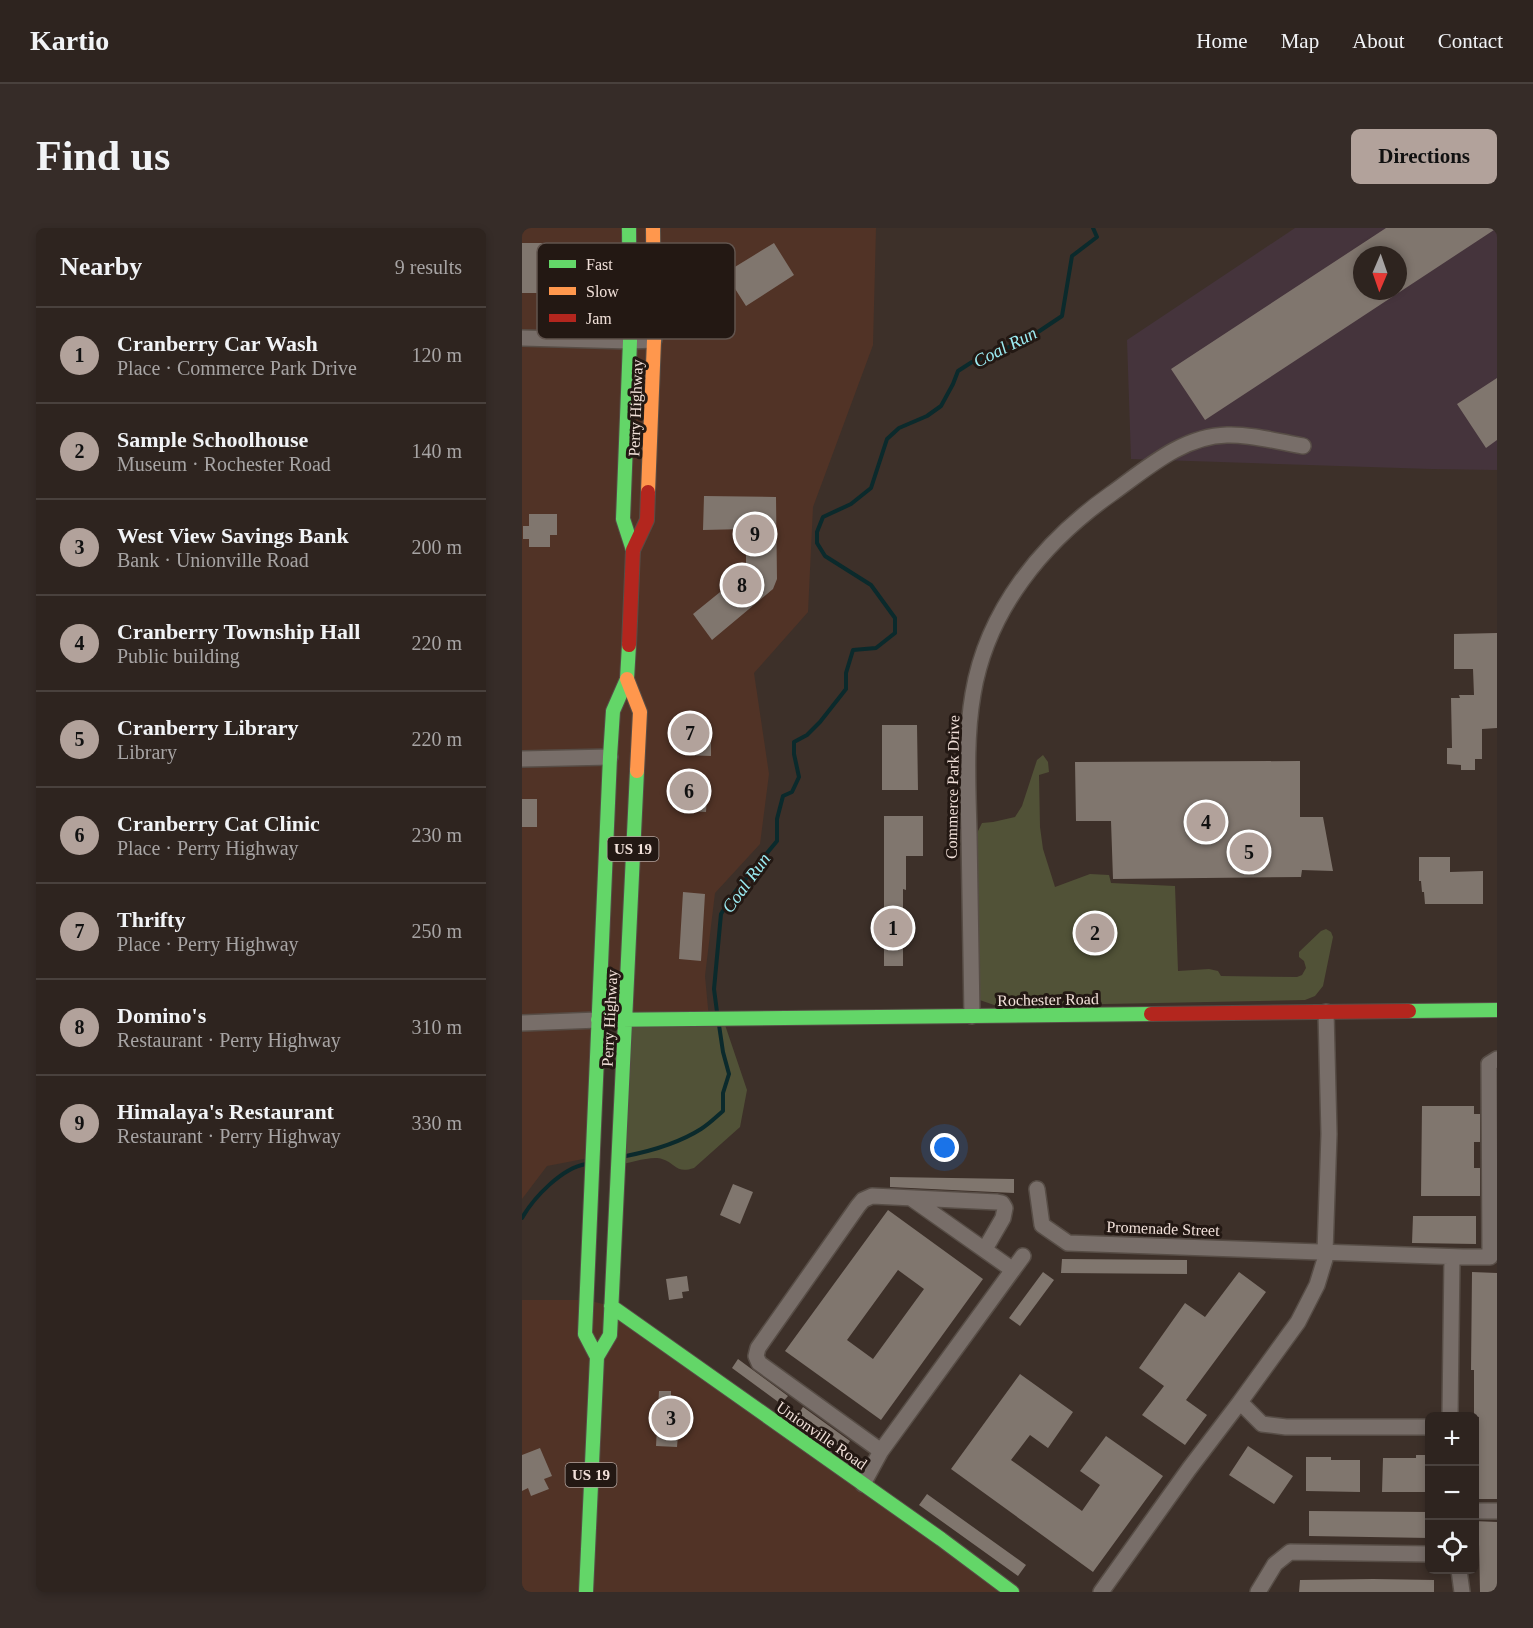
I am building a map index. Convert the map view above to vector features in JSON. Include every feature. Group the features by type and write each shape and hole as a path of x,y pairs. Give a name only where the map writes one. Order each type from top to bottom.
{"main road":[{"name":"Perry Highway","path":"629,228 629,243"},
{"name":"Perry Highway","path":"653,228 653,243"},
{"name":"Perry Highway","path":"633,550 647,520 654,340"},
{"name":"Perry Highway","path":"597,1357 585,1334 610,758 613,711 627,679 633,550 623,519 630,341"},
{"name":"Perry Highway","path":"586,1592 597,1357 610,1335 612,1306 640,712 627,679"},
{"name":"Rochester Road","path":"598,1020 1497,1010"},
{"name":"Unionville Road","path":"612,1306 941,1539 1012,1592"}],"street":[{"path":"522,338 537,338"},
{"path":"558,339 654,340"},
{"name":"Commerce Park Drive","path":"972,1016 969,720 979,668 996,622 1024,576 1065,531 1094,506 1160,459 1186,444 1228,435 1303,446"},
{"path":"522,759 610,758"},
{"path":"1101,1592 1298,1322 1317,1285 1325,1259 1329,1134 1326,1012"},
{"path":"522,1023 598,1020"},
{"path":"1494,1257 1494,1154 1489,1064 1497,1059"},
{"name":"Promenade Street","path":"1037,1189 1042,1226 1068,1244 1494,1257"},
{"path":"881,1451 759,1363 756,1356 758,1348 858,1206 863,1200 872,1196 1002,1203 1005,1208 1003,1218 985,1249"},
{"path":"911,1198 1013,1270"},
{"path":"863,1484 881,1451 1023,1256"},
{"path":"1450,1412 1452,1257"},
{"path":"1240,1402 1262,1424 1286,1427 1425,1427"},
{"path":"1479,1511 1497,1511"},
{"path":"1258,1592 1275,1564 1290,1552 1425,1554"},
{"path":"1460,1574 1462,1592"}],"shaded area":[{"path":"522,228 876,228 873,345 813,507 808,612 754,673 769,774 760,844 715,893 705,976 709,1019 599,1020 594,1157 547,1166 522,1199"},
{"path":"1295,228 1497,228 1497,470 1131,459 1127,340"},
{"path":"522,1300 587,1300 611,1306 1012,1592 522,1592"}],"green space":[{"path":"1043,755 1048,762 1049,772 1039,775 1040,827 1043,849 1055,887 1090,874 1109,875 1111,883 1175,886 1178,971 1209,969 1218,971 1221,976 1297,977 1302,975 1306,968 1304,961 1299,957 1299,952 1326,929 1333,937 1323,986 1315,996 1305,1000 997,1006 971,997 976,835 982,823 1015,817 1022,806 1037,760"},
{"path":"723,1019 747,1090 740,1127 694,1168 688,1170 680,1169 658,1158 618,1165 625,1020"}],"building":[{"path":"1386,228 1497,228 1407,287 1407,246 1359,246"},
{"path":"522,243 537,243 537,293 522,293"},
{"path":"774,243 794,275 746,306 735,289 735,267"},
{"path":"1353,250 1353,300 1388,300 1205,420 1171,369"},
{"path":"1497,378 1497,440 1486,448 1457,404"},
{"path":"704,496 776,497 777,579 773,589 712,640 693,614 746,571 746,529 703,530"},
{"path":"529,514 557,514 557,535 550,535 550,547 529,547 529,539 523,539 523,526 529,526"},
{"path":"1497,633 1497,728 1482,729 1482,759 1475,759 1475,770 1461,770 1461,765 1447,764 1447,748 1452,748 1451,698 1460,698 1459,695 1474,695 1473,669 1454,669 1454,634"},
{"path":"690,717 700,717 699,743 711,743 711,756 683,755 681,724 690,725"},
{"path":"882,725 917,725 918,790 882,790"},
{"path":"1300,761 1300,817 1323,817 1333,871 1302,870 1301,877 1113,879 1111,821 1076,821 1075,762"},
{"path":"684,776 694,776 694,784 699,784 699,797 707,798 706,812 688,811 689,805 680,804 680,784 683,784"},
{"path":"522,799 537,799 537,827 522,827"},
{"path":"884,816 923,816 923,856 906,856 906,890 903,889 903,966 884,966"},
{"path":"1419,857 1450,857 1450,872 1483,871 1483,904 1425,904 1424,892 1422,892 1421,881 1419,881"},
{"path":"683,892 705,894 701,961 679,959"},
{"path":"1422,1106 1474,1106 1474,1114 1480,1114 1480,1142 1474,1142 1474,1168 1480,1168 1480,1196 1421,1196"},
{"path":"890,1177 1014,1179 1014,1193 890,1187"},
{"path":"733,1184 753,1192 740,1224 720,1215"},
{"path":"888,1210 983,1279 881,1420 785,1351","holes":["898,1270 924,1289 873,1359 847,1340"]},
{"path":"1413,1216 1476,1216 1476,1244 1412,1243"},
{"path":"1062,1259 1187,1260 1187,1274 1061,1273"},
{"path":"1043,1272 1054,1280 1020,1326 1009,1318"},
{"path":"1239,1272 1266,1292 1186,1400 1207,1415 1185,1445 1142,1415 1164,1386 1139,1368 1185,1303 1205,1317"},
{"path":"1472,1272 1497,1273 1497,1499 1479,1499 1479,1412 1474,1412 1474,1370 1471,1370"},
{"path":"687,1276 689,1291 682,1292 683,1298 669,1300 666,1279"},
{"path":"738,1359 788,1396 781,1404 732,1368"},
{"path":"1020,1374 1073,1412 1048,1448 1030,1435 1011,1460 1082,1511 1100,1485 1080,1471 1106,1436 1163,1476 1093,1572 951,1469"},
{"path":"659,1391 671,1391 671,1405 680,1405 680,1412 685,1412 684,1424 679,1424 677,1447 656,1446"},
{"path":"803,1407 850,1441 844,1450 797,1416"},
{"path":"1248,1446 1293,1476 1274,1504 1229,1475"},
{"path":"540,1448 552,1476 544,1479 549,1489 531,1496 528,1488 522,1491 522,1455"},
{"path":"1416,1455 1425,1455 1425,1492 1382,1492 1383,1458 1416,1458"},
{"path":"1306,1457 1360,1460 1360,1492 1306,1491"},
{"path":"927,1494 1026,1565 1018,1576 919,1505"},
{"path":"1309,1511 1425,1512 1425,1538 1309,1536"},
{"path":"1479,1521 1497,1522 1497,1592 1480,1592"},
{"path":"1300,1580 1434,1580 1434,1592 1299,1592"}],"waterway":[{"name":"Coal Run","path":"717,1012 714,989 721,914 735,892 777,841 777,819 783,796 792,792 799,777 794,742 807,735 820,722 846,689 846,673 853,650 876,648 895,633 895,618 871,585 825,556 817,543 817,532 823,517 851,504 871,488 887,439 899,428 927,416 941,406 958,371 972,362 1032,336 1062,316 1072,256 1097,237 1093,228"},
{"name":"Coal Run","path":"626,1156 655,1149 684,1138 704,1127 723,1111 723,1093 729,1074 719,1025"},
{"name":"Coal Run","path":"522,1218 534,1201 558,1177 586,1164"}],"traffic: fast":[{"path":"629,228 629,243"},
{"path":"630,339 623,519 633,550"},
{"path":"597,1357 585,1334 610,757 613,711 627,679 629,645"},
{"path":"586,1592 597,1357 610,1335 637,771"},
{"path":"1409,1011 1497,1010"},
{"path":"598,1020 1151,1014"},
{"path":"611,1306 941,1539 1012,1592"}],"traffic: slow":[{"path":"653,228 653,243"},
{"path":"648,492 654,339"},
{"path":"627,679 640,712 637,771"}],"traffic: jam":[{"path":"629,645 633,550 647,520 648,492"},
{"path":"1151,1014 1409,1011"}],"place":[{"name":"Himalaya's Restaurant","path":"755,534"},
{"name":"Domino's","path":"742,585"},
{"name":"Thrifty","path":"690,733"},
{"name":"Cranberry Cat Clinic","path":"689,791"},
{"name":"Cranberry Township Hall","path":"1206,822"},
{"name":"Cranberry Library","path":"1249,852"},
{"name":"Cranberry Car Wash","path":"893,928"},
{"name":"Sample Schoolhouse","path":"1095,933"},
{"name":"West View Savings Bank","path":"671,1418"}]}
